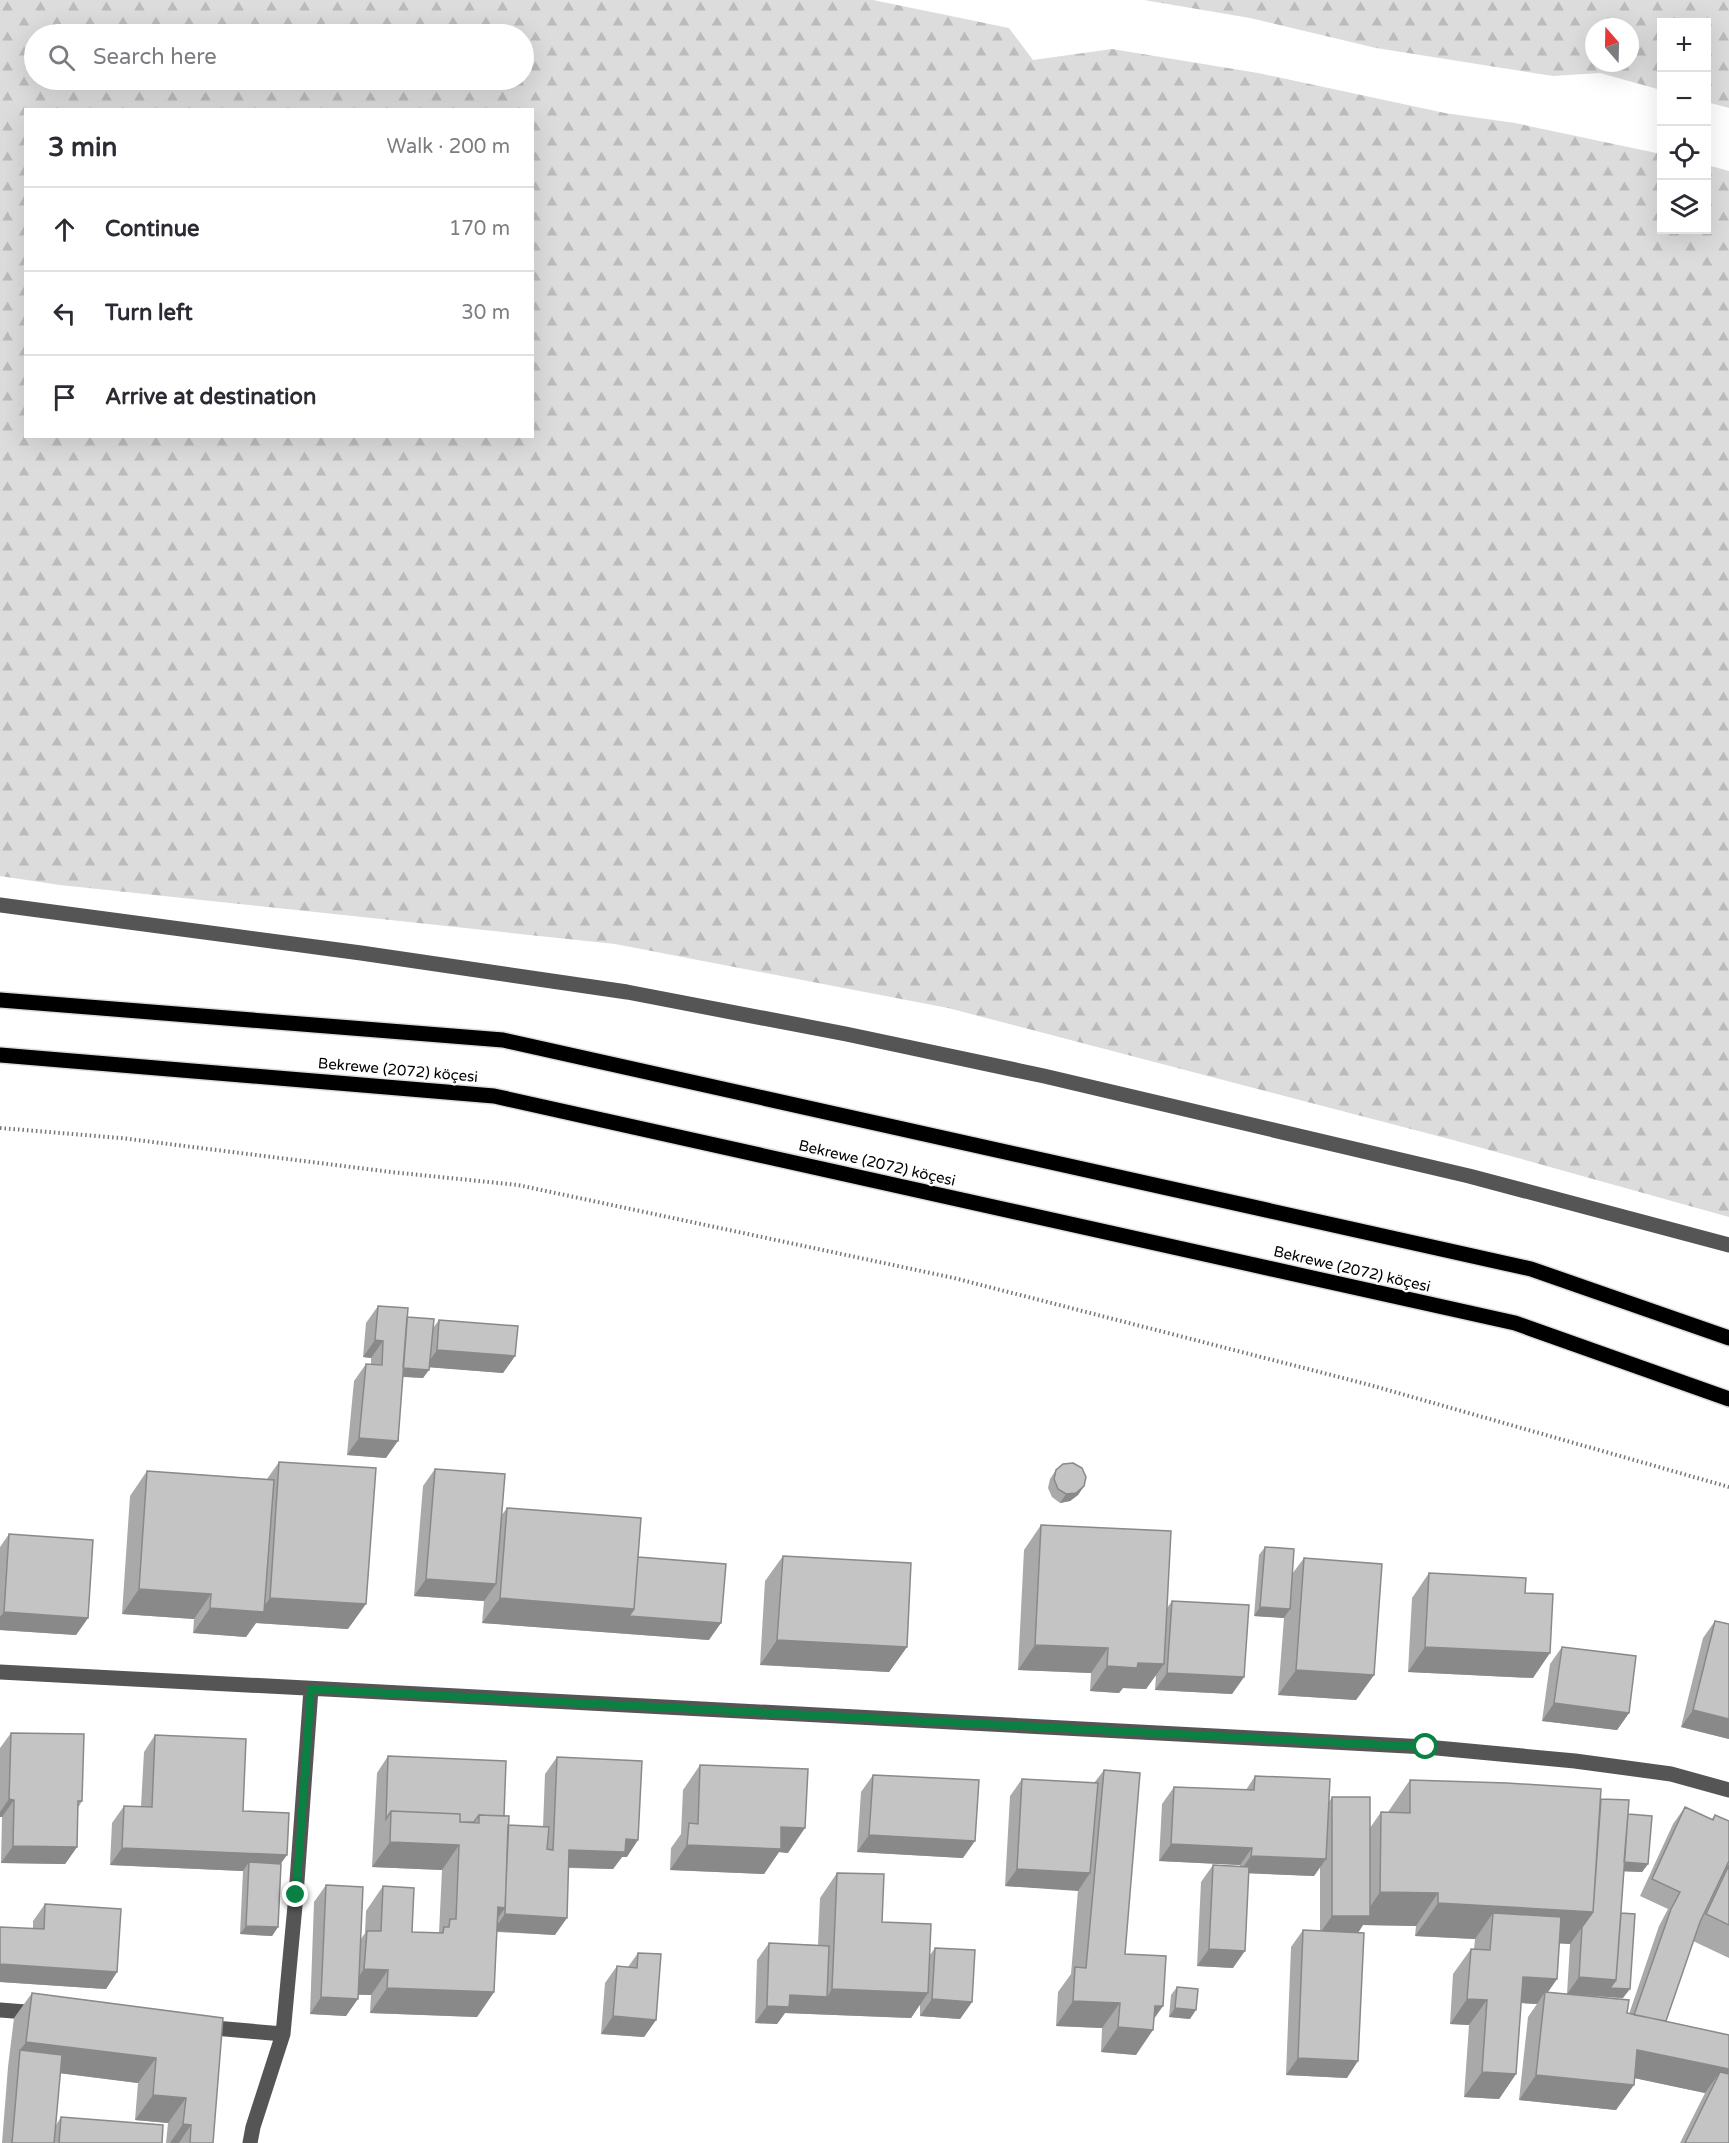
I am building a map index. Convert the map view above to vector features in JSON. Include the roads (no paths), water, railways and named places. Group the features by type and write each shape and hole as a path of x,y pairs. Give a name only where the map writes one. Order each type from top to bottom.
{"main road":[{"path":"0,1000 503,1040 1531,1269 1729,1338"},
{"name":"Bekrewe (2072) köçesi","path":"0,1055 494,1096 1515,1323 1729,1399"}],"street":[{"path":"0,905 361,953 627,992 835,1032 1044,1076 1469,1176 1729,1245"},
{"path":"0,1672 1426,1747 1575,1761 1671,1774 1729,1790"},
{"path":"250,2143 283,2034 311,1689"},
{"path":"0,2010 59,2015"},
{"path":"189,2026 283,2034"}]}
